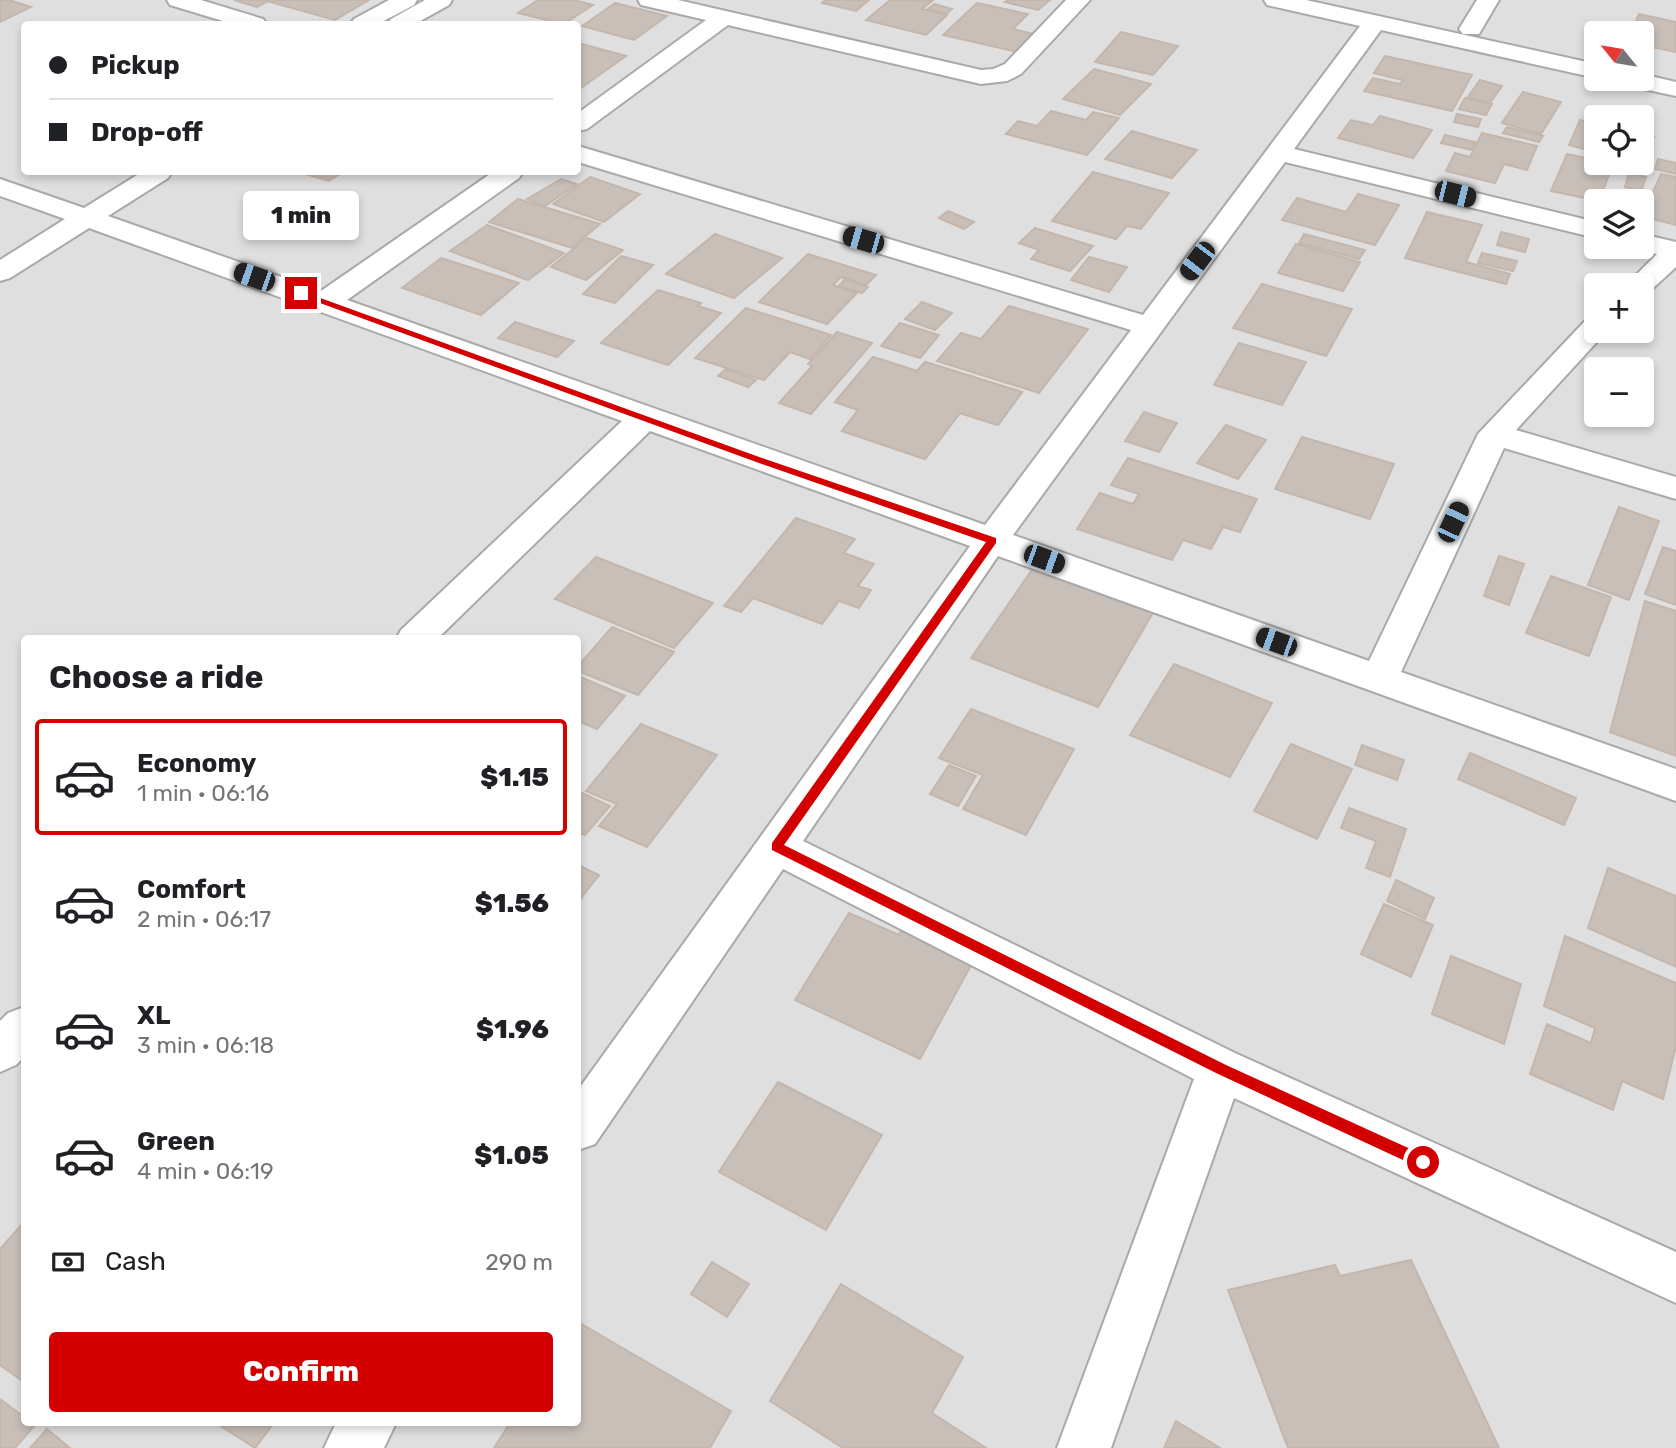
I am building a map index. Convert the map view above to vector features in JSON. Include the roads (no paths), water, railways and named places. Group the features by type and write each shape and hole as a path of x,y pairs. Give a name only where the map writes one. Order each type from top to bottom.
{"street":[{"path":"178,0 245,21"},
{"path":"368,21 406,0"},
{"path":"404,21 441,0"},
{"path":"649,0 981,77 998,76 1013,69 1080,0"},
{"path":"1275,0 1584,68"},
{"path":"1339,0 1584,53"},
{"path":"1471,29 1488,0"},
{"path":"581,122 725,17"},
{"path":"581,1124 992,540 1375,22"},
{"path":"1654,67 1676,72"},
{"path":"1654,84 1676,89"},
{"path":"1278,153 1584,227"},
{"path":"581,155 1149,326"},
{"path":"0,272 117,175"},
{"path":"0,246 153,175"},
{"path":"325,302 506,175"},
{"path":"0,187 1676,785"},
{"path":"1654,245 1676,251"},
{"path":"1653,273 1676,251"},
{"path":"1379,680 1494,434 1584,339"},
{"path":"418,635 644,418"},
{"path":"1494,434 1676,488"},
{"path":"776,847 1221,1069 1676,1278"},
{"path":"0,1051 21,1030"},
{"path":"1084,1448 1221,1069"},
{"path":"351,1448 367,1426"}]}
